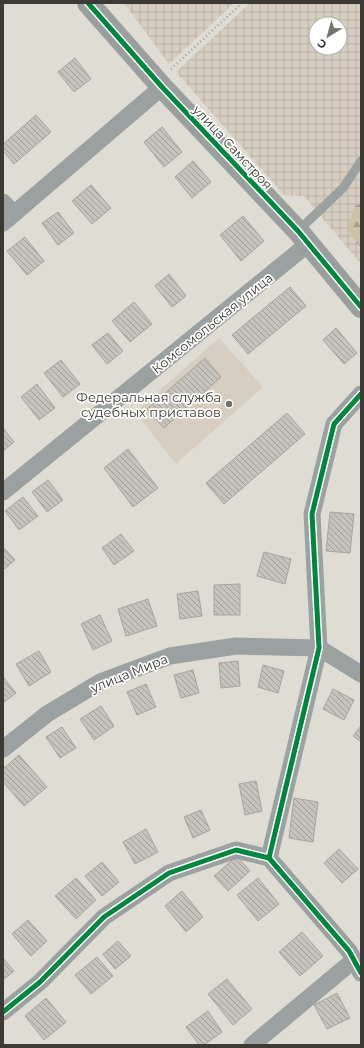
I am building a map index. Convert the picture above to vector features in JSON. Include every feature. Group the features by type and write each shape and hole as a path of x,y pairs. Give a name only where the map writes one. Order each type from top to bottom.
{"street":[{"name":"улица Самстроя","path":"88,3 166,78 361,307"},
{"path":"7,213 166,78"},
{"name":"Комсомольская улица","path":"3,492 303,238"},
{"path":"269,858 318,648 312,514 334,424 361,394"},
{"name":"улица Мира","path":"3,749 47,714 100,682 170,656 236,646 318,648 361,674"},
{"path":"3,1012 40,982 104,917 169,873 236,850 269,858 349,951 357,967 252,1045"}],"lane":[{"path":"303,238 343,188 361,161"}],"path":[{"path":"166,78 242,3"}],"shaded area":[{"path":"124,3 234,3 169,64"},
{"path":"250,3 361,3 361,264 304,196 284,195 176,72"},
{"path":"219,338 263,387 176,464 135,412"}],"green space":[{"path":"361,203 361,248 347,230 354,207"}],"building":[{"path":"75,58 91,79 74,92 58,72"},
{"path":"36,115 51,132 14,164 3,151 3,144"},
{"path":"162,127 182,152 164,167 144,142"},
{"path":"193,161 211,182 192,198 175,177"},
{"path":"91,185 111,208 92,224 72,201"},
{"path":"58,212 74,233 58,245 42,223"},
{"path":"243,216 264,241 241,261 220,235"},
{"path":"25,237 44,261 27,275 7,251"},
{"path":"169,274 186,296 172,307 155,286"},
{"path":"290,287 306,306 248,354 232,335"},
{"path":"134,302 152,324 130,342 112,321"},
{"path":"336,328 357,353 344,364 323,340"},
{"path":"108,333 123,351 107,364 92,345"},
{"path":"205,358 221,377 164,428 147,409"},
{"path":"61,360 80,384 63,397 44,373"},
{"path":"37,384 55,408 39,420 21,397"},
{"path":"287,413 305,434 224,504 206,483"},
{"path":"3,428 14,442 3,451"},
{"path":"128,449 158,488 133,507 104,468"},
{"path":"48,480 63,500 47,512 32,492"},
{"path":"23,497 38,516 19,530 5,511"},
{"path":"330,512 354,514 350,553 326,551"},
{"path":"121,534 134,551 114,565 102,548"},
{"path":"3,547 15,560 3,570"},
{"path":"264,552 291,559 285,584 257,576"},
{"path":"240,584 240,615 214,615 214,585"},
{"path":"198,591 202,616 180,619 177,594"},
{"path":"148,599 157,626 126,636 118,609"},
{"path":"100,615 112,641 93,650 81,624"},
{"path":"39,651 51,672 29,686 16,664"},
{"path":"238,661 240,686 221,688 219,663"},
{"path":"263,665 284,671 278,693 258,687"},
{"path":"193,670 199,693 181,698 174,675"},
{"path":"3,677 16,693 3,703"},
{"path":"146,684 156,707 137,715 127,692"},
{"path":"333,689 354,700 344,720 323,709"},
{"path":"101,706 114,726 94,740 80,719"},
{"path":"361,726 361,742 353,736"},
{"path":"62,727 76,748 60,758 46,737"},
{"path":"19,755 47,787 24,806 3,782 3,769"},
{"path":"256,781 262,811 245,815 239,784"},
{"path":"294,798 318,802 313,842 289,838"},
{"path":"201,810 210,830 193,838 184,817"},
{"path":"146,829 158,852 135,864 123,842"},
{"path":"339,849 358,869 342,883 324,863"},
{"path":"237,856 250,871 228,891 214,876"},
{"path":"102,862 119,882 102,896 85,876"},
{"path":"76,878 96,900 76,919 55,896"},
{"path":"258,878 279,904 258,921 237,895"},
{"path":"182,891 203,917 186,932 165,906"},
{"path":"28,920 47,941 31,956 12,934"},
{"path":"302,932 323,956 300,976 279,952"},
{"path":"118,941 131,956 115,969 103,954"},
{"path":"97,957 113,976 91,994 75,975"},
{"path":"3,958 14,971 3,980"},
{"path":"227,979 252,1009 233,1025 208,994"},
{"path":"337,993 350,1018 327,1029 314,1005"},
{"path":"46,998 66,1022 44,1040 25,1016"},
{"path":"208,1011 222,1032 204,1045 199,1045 186,1027"}],"cycle path":[{"path":"88,3 162,87 298,231 361,307"},
{"path":"269,858 319,648 312,514 334,424 361,394"},
{"path":"3,1012 40,982 104,917 169,873 236,850 269,858 349,951 361,973"}],"place":[{"name":"Федеральная служба судебных приставов","path":"229,404"}]}
